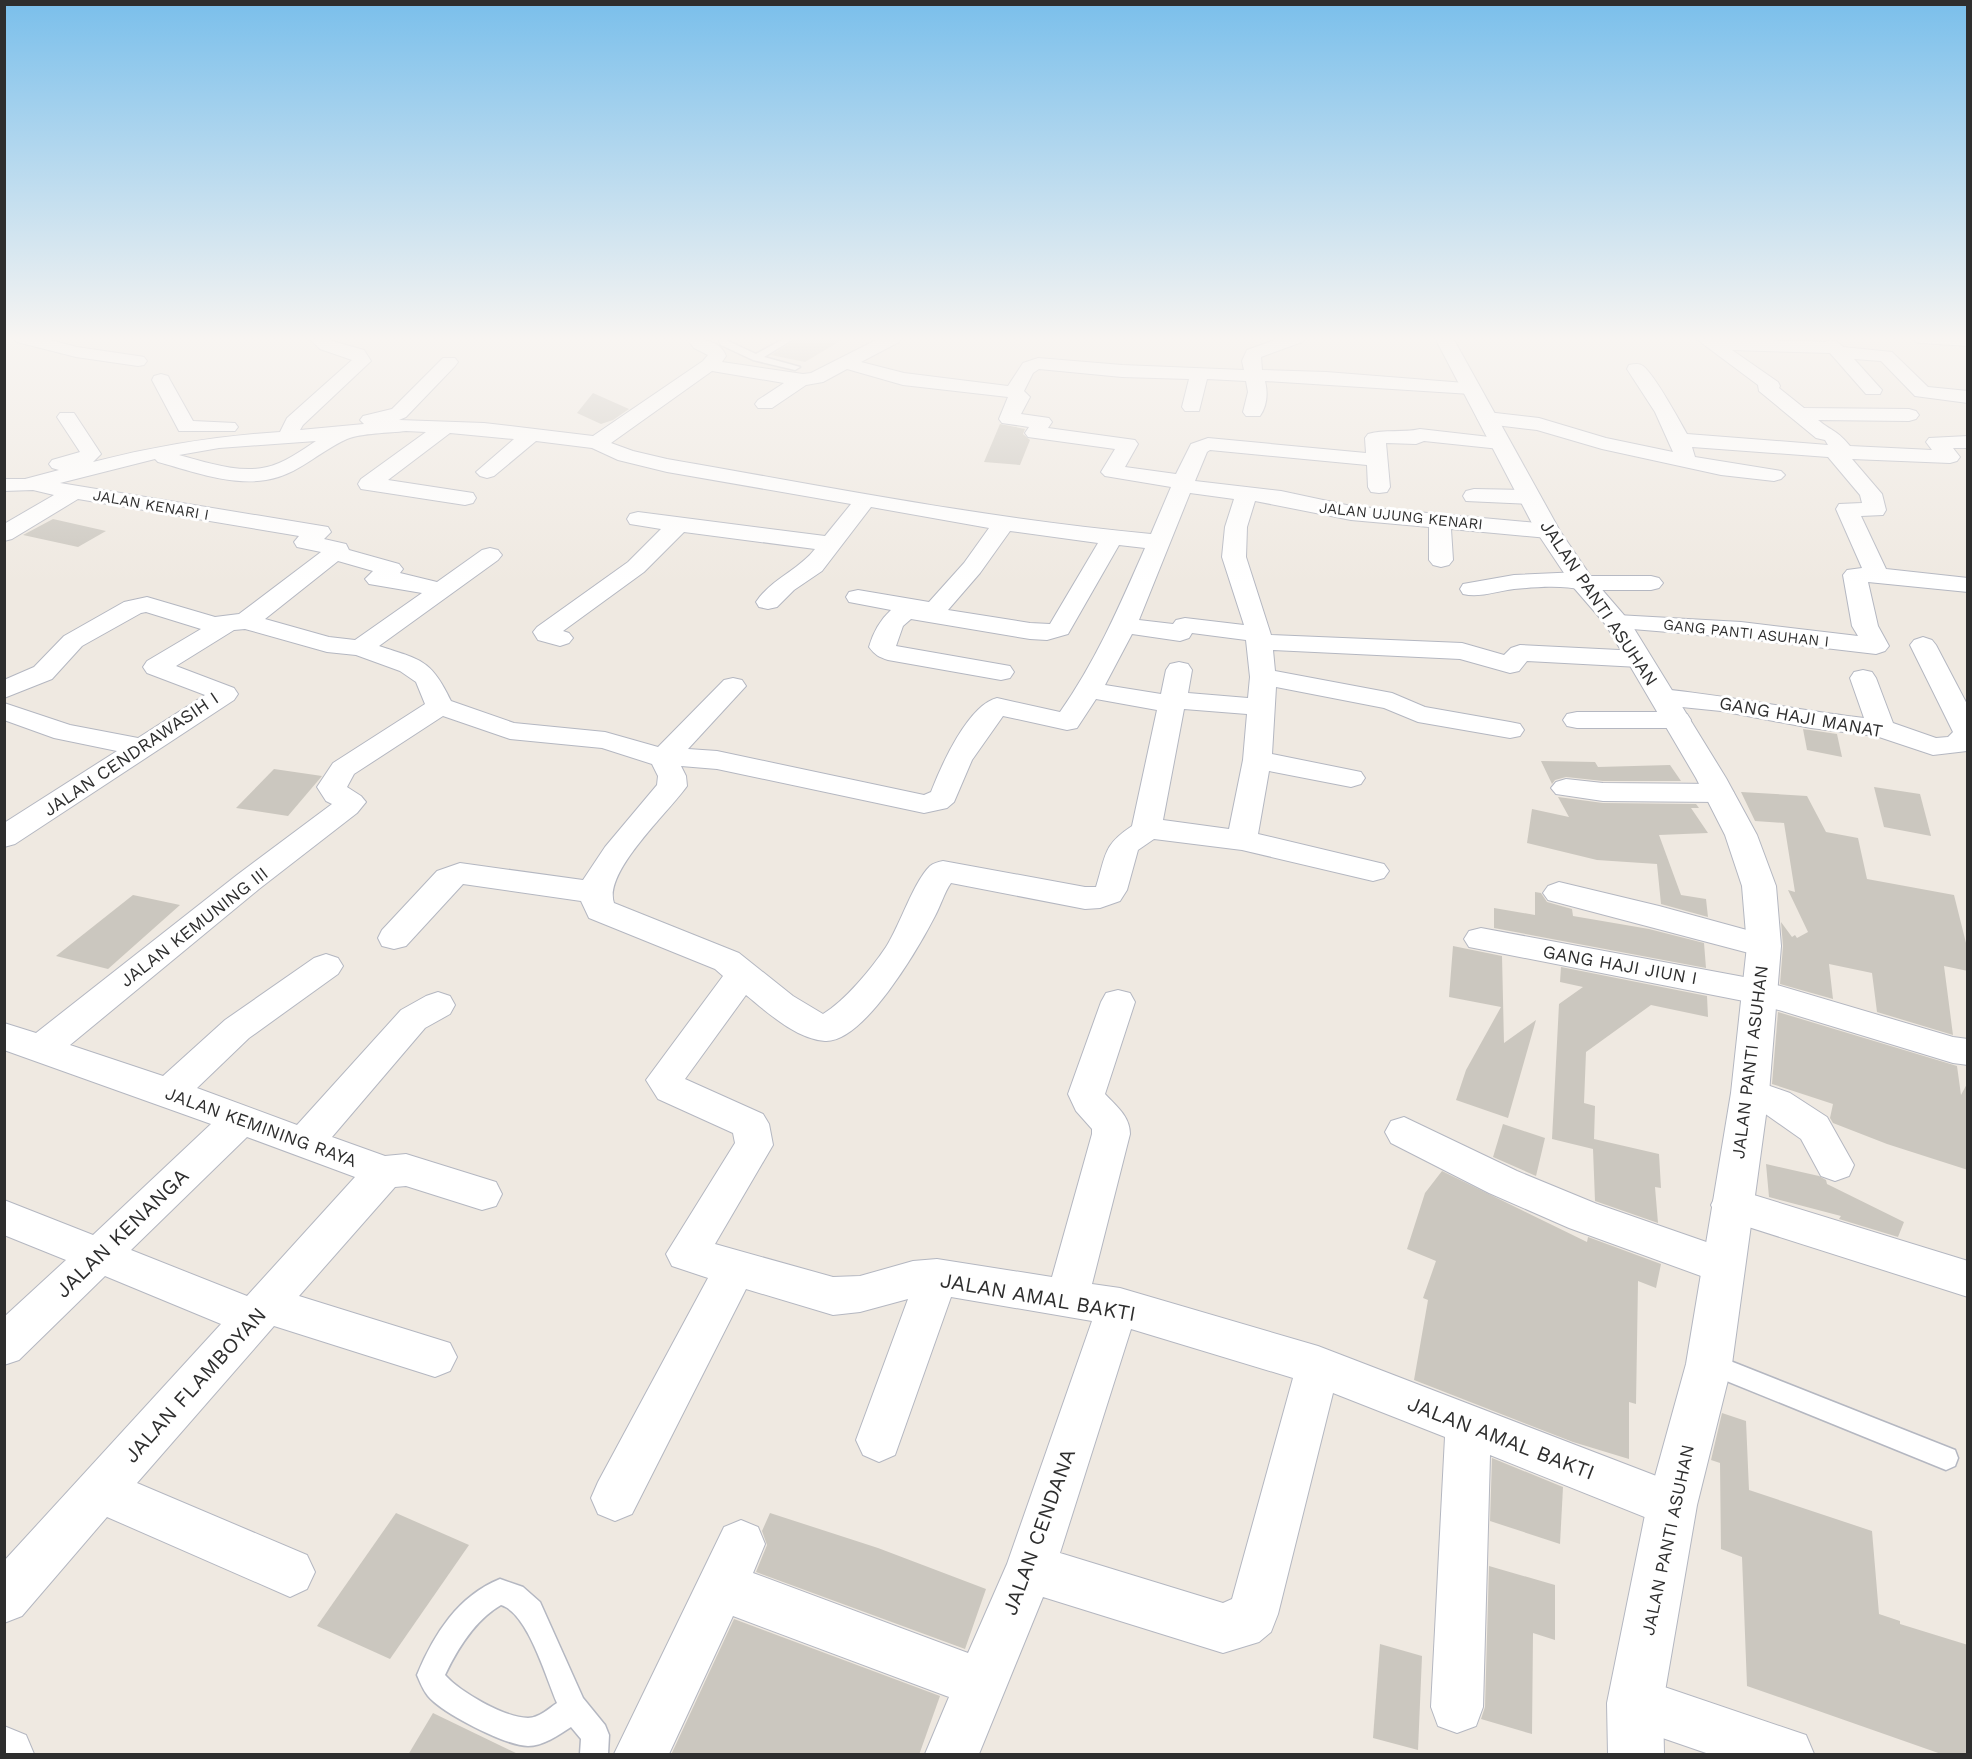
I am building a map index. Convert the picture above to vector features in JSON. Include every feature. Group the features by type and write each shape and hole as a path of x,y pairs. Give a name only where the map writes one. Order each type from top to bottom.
{"street":[{"path":"4,472 45,467 90,457 91,454 69,420"},
{"path":"182,420 186,427 291,429 345,433"},
{"path":"291,429 300,420"},
{"path":"15,485 149,454 291,429 390,420"},
{"path":"149,454 235,472 262,475 285,467 345,433 391,420"},
{"path":"392,420 597,443 610,452 619,454 866,499 1012,524 1159,542"},
{"path":"597,443 627,420"},
{"name":"JALAN UJUNG KENARI","path":"1021,420 1042,422 1035,433 1128,444 1112,472 1281,498 1351,513 1548,531"},
{"path":"1379,487 1375,438 1416,438 1472,420"},
{"name":"JALAN PANTI ASUHAN","path":"1488,420 1548,531 1582,581 1617,622 1719,793 1741,835 1759,886 1764,946 1750,1093 1731,1204 1709,1364 1672,1505 1635,1703 1636,1755"},
{"path":"1513,420 1539,424 1602,443 1721,469 1774,475"},
{"path":"1670,420 1680,440 1686,461"},
{"path":"1807,420 1823,434 1831,435 1839,452 1871,494 1875,510 1847,509 1876,574 1968,585"},
{"path":"447,426 369,484 465,498"},
{"path":"487,472 530,436"},
{"path":"1680,440 1839,452 1950,457 1936,442 1968,442"},
{"path":"4,690 43,673 73,641 133,607 147,604 213,625 235,623 327,645 360,648 409,665 427,678 440,706 510,731 605,740 663,758 717,760 914,803 936,802 944,796 958,760 978,729 997,706 1067,722 1089,690 1124,625 1198,447 1208,444 1377,460"},
{"name":"JALAN KENARI I","path":"15,485 53,487 320,532 305,542 338,549 333,553"},
{"path":"4,534 74,492"},
{"path":"1242,840 1257,760 1263,677 1258,638 1234,557 1236,527 1246,494"},
{"path":"1474,496 1529,497"},
{"path":"768,602 786,585 814,566 866,499"},
{"path":"638,519 832,544"},
{"path":"1440,522 1442,560"},
{"path":"560,638 547,635 546,632 636,567 679,524"},
{"path":"858,597 935,610 1012,524"},
{"path":"952,617 1012,524"},
{"path":"1001,672 902,656 882,647 884,636 897,617 904,612 922,612 1030,631 1047,632 1059,629 1112,538"},
{"path":"235,623 333,553 391,569 377,579 392,582 399,580 441,590"},
{"path":"360,648 490,555"},
{"name":"GANG PANTI ASUHAN I","path":"1617,622 1741,630 1876,646 1865,626 1855,575 1876,574"},
{"path":"1472,589 1514,582 1651,582"},
{"name":"JALAN CENDRAWASIH I","path":"11,827 144,748 225,694 156,667 235,623"},
{"path":"1124,625 1180,633 1185,625 1258,638 1462,651 1510,665 1520,652 1639,659"},
{"path":"1923,645 1967,732"},
{"path":"1146,830 1179,670"},
{"path":"1263,677 1392,701 1418,714 1510,730"},
{"path":"1863,678 1881,728"},
{"path":"663,758 732,686"},
{"path":"1089,690 1159,702 1260,707"},
{"name":"GANG HAJI MANAT","path":"1577,720 1721,703 1811,720 1881,728 1932,747 1957,745 1967,732"},
{"name":"JALAN KEMUNING III","path":"42,1048 248,882 347,807 351,802 336,795 332,787 343,769 440,706"},
{"path":"4,711 64,732 144,748"},
{"path":"663,758 672,776 672,786 611,861 595,892 600,910 707,951 727,961 781,1005 805,1021 826,1028 849,1015 892,963 921,913 934,882 943,871 1086,898 1101,898 1107,896 1111,890 1124,845 1146,830 1242,840 1372,870"},
{"path":"1257,760 1351,778"},
{"path":"1566,788 1603,792 1719,793"},
{"path":"394,938 448,878 460,873 595,892"},
{"path":"1559,892 1659,916 1764,946"},
{"name":"GANG HAJI JIUN I","path":"1480,939 1760,992 1953,1050 1968,1052"},
{"path":"169,1093 237,1029 326,966"},
{"name":"JALAN AMAL BAKTI","path":"743,974 664,1080 670,1089 750,1124 754,1145 687,1254 833,1296 860,1294 913,1279 937,1277 1120,1308 1318,1366 1672,1505"},
{"path":"1067,1298 1111,1134 1111,1125 1089,1101 1086,1094 1118,1002"},
{"path":"303,1144 413,1019 438,1005"},
{"name":"JALAN KEMINING RAYA","path":"4,1036 169,1093 384,1172 406,1170 482,1194"},
{"path":"1750,1093 1777,1103 1814,1128 1835,1165"},
{"name":"JALAN KENANGA","path":"4,1346 240,1120"},
{"path":"1404,1132 1503,1182 1573,1211 1723,1266"},
{"name":"JALAN FLAMBOYAN","path":"4,1598 384,1172"},
{"path":"1731,1204 1968,1279"},
{"path":"4,1217 97,1256 260,1312 435,1358"},
{"path":"615,1498 735,1268"},
{"path":"879,1440 937,1277"},
{"name":"JALAN CENDANA","path":"952,1755 980,1683 1030,1568 1109,1330 1120,1308"},
{"path":"1030,1568 1223,1628 1241,1624 1253,1614 1318,1366"},
{"path":"1457,1707 1468,1425"},
{"path":"101,1491 290,1572"},
{"path":"641,1755 730,1565 980,1683"},
{"path":"1635,1703 1787,1755"}],"lane":[{"path":"1709,1364 1946,1458"},
{"path":"573,1708 546,1728 528,1732 508,1729 446,1694 437,1686 431,1675 441,1654 469,1613 488,1597 500,1592 514,1596 531,1611 573,1708 595,1735 594,1755"}],"building":[{"path":"592,420 613,420 601,424"},
{"path":"1000,424 1025,429 1023,434 1030,440 1020,465 984,462"},
{"path":"53,519 106,531 78,547 23,535"},
{"path":"1803,729 1837,734 1842,757 1807,750"},
{"path":"1541,761 1595,762 1598,767 1670,765 1681,781 1603,781 1566,777 1555,780 1552,784"},
{"path":"274,769 322,776 288,816 236,808"},
{"path":"1874,787 1920,794 1931,836 1884,827"},
{"path":"1741,792 1807,796 1826,832 1858,838 1867,879 1954,895 1968,951 1968,971 1944,966 1953,1035 1877,1012 1872,973 1829,964 1833,999 1780,984 1783,946 1781,922 1792,937 1795,935 1797,938 1808,932 1788,890 1795,892 1784,823 1755,821"},
{"path":"1558,797 1603,803 1696,804 1699,808 1691,808 1708,833 1659,835 1681,895 1706,899 1708,917 1661,904 1657,864 1597,860 1527,843 1532,809 1569,817"},
{"path":"1535,892 1541,893 1547,902 1572,909 1573,916 1649,929 1704,943 1706,968 1494,928 1494,908 1535,915"},
{"path":"133,895 180,905 108,969 56,956"},
{"path":"1453,946 1502,956 1504,1043 1536,1020 1508,1118 1456,1100 1466,1070 1501,1007 1449,997"},
{"path":"1561,967 1707,996 1708,1017 1651,1005 1586,1052 1584,1103 1595,1106 1594,1139 1659,1154 1661,1188 1655,1187 1658,1223 1595,1201 1593,1149 1552,1139 1559,1004 1583,987 1560,982"},
{"path":"1778,1012 1957,1066 1961,1095 1968,1082 1968,1170 1887,1144 1833,1123 1830,1118 1833,1104 1772,1084"},
{"path":"1503,1124 1545,1138 1536,1176 1493,1157"},
{"path":"1766,1164 1819,1176 1826,1180 1827,1184 1904,1222 1898,1237 1839,1219 1841,1216 1769,1197"},
{"path":"1442,1171 1587,1242 1588,1237 1661,1264 1656,1288 1638,1281 1636,1404 1629,1402 1629,1459 1573,1442 1414,1380 1428,1300 1423,1298 1436,1261 1407,1249 1425,1193"},
{"path":"1722,1413 1746,1421 1749,1490 1872,1531 1879,1614 1900,1621 1900,1624 1968,1645 1968,1755 1944,1755 1747,1686 1742,1557 1721,1549 1720,1463 1711,1460"},
{"path":"1492,1458 1563,1487 1560,1544 1490,1521"},
{"path":"396,1513 469,1545 390,1659 317,1626"},
{"path":"770,1513 878,1548 986,1589 965,1649 756,1572 767,1545 762,1531"},
{"path":"1489,1566 1555,1585 1555,1640 1533,1633 1532,1734 1481,1719 1485,1707"},
{"path":"734,1619 940,1696 919,1755 671,1755"},
{"path":"1380,1644 1422,1656 1418,1750 1373,1738"},
{"path":"433,1713 520,1755 408,1755"}]}
